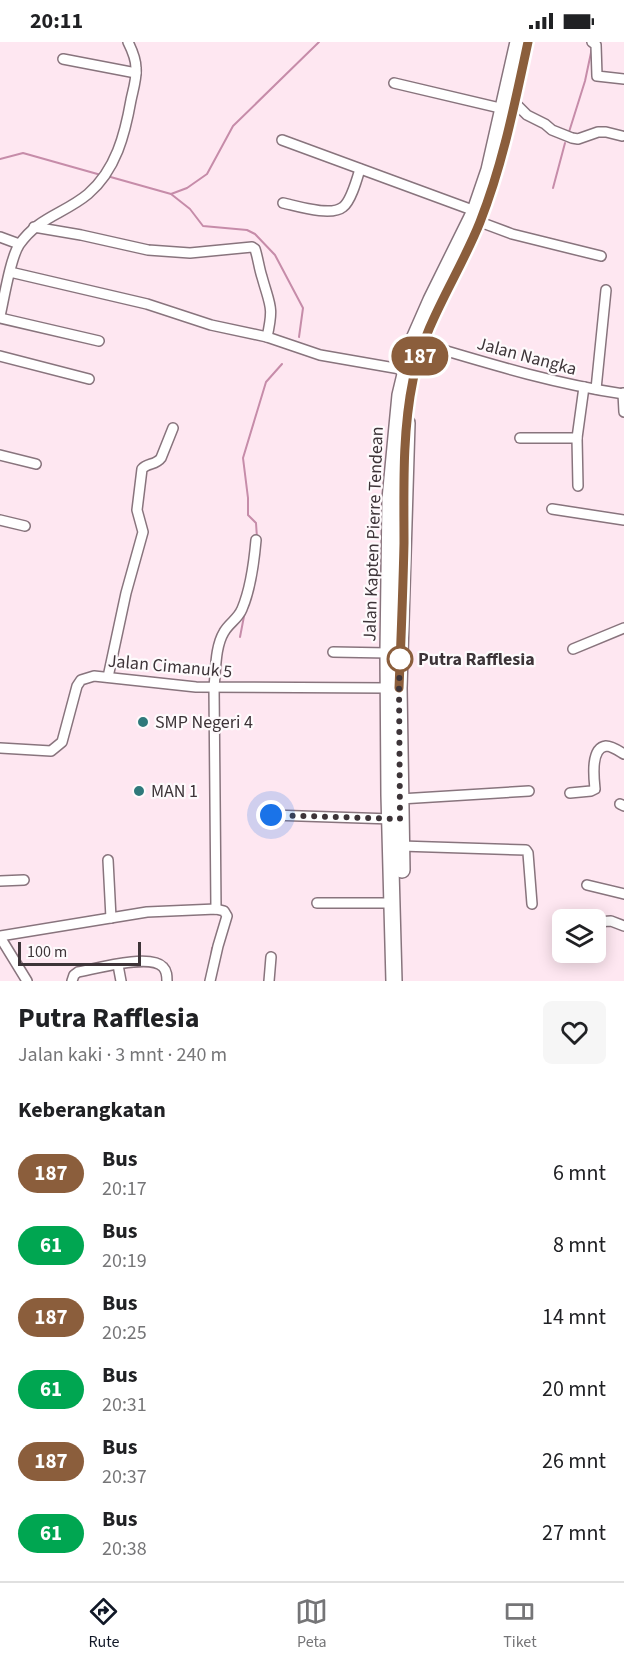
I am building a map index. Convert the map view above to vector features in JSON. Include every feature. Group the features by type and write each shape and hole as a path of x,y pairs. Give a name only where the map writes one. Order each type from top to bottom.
{"main road":[{"name":"Jalan Kapten Pierre Tendean","path":"510,108 518,42"},
{"name":"Jalan Kapten Pierre Tendean","path":"393,688 388,653 413,379 435,313 496,179 510,108 528,42"},
{"name":"Jalan Kapten Pierre Tendean","path":"393,688 396,569 391,489 396,427 405,370 427,308 478,216"},
{"path":"393,688 400,799 395,819 401,846 403,981"},
{"path":"393,688 394,981"}],"street":[{"path":"99,340 0,317 3,289 19,244 42,221 86,196 96,187 116,156 124,136 136,73 134,56 128,42"},
{"path":"592,42 596,45 597,76 624,79"},
{"path":"63,59 136,73"},
{"path":"394,83 510,108 572,138 578,139 598,132 622,136"},
{"path":"282,140 360,168 478,216 520,236 602,256"},
{"path":"283,203 323,211 341,209 347,203 360,168"},
{"path":"34,227 148,250 190,253 252,247 255,249 271,305 272,316 267,337"},
{"path":"0,237 19,244"},
{"path":"9,272 147,304 211,325 267,337 320,355 405,370"},
{"path":"596,389 606,290"},
{"name":"Jalan Nangka","path":"423,344 535,377 624,394"},
{"path":"0,356 89,378"},
{"path":"578,486 577,438 584,387"},
{"path":"624,394 624,412"},
{"path":"108,677 126,593 143,532 137,510 142,469 146,465 159,462 173,428"},
{"path":"520,438 577,438"},
{"path":"0,455 36,464"},
{"path":"552,509 624,520"},
{"path":"0,520 25,526"},
{"path":"216,909 214,687 217,658 225,630 241,611 252,573 256,540"},
{"path":"573,649 624,628"},
{"path":"333,652 388,653"},
{"name":"Jalan Cimanuk 5","path":"0,748 51,751 63,742 77,686 81,680 94,676 196,687 393,688"},
{"path":"570,793 595,789 594,762 604,746 624,754"},
{"path":"400,799 529,791"},
{"path":"271,815 395,819"},
{"path":"401,846 526,850 532,904"},
{"path":"108,860 111,918"},
{"path":"0,881 24,880"},
{"path":"587,885 624,894"},
{"path":"316,903 393,903"},
{"path":"14,981 26,980 0,937 147,912 216,909 224,911 227,916 210,981"},
{"path":"606,921 624,926"},
{"path":"269,981 271,957"},
{"path":"72,981 78,972 137,962 152,962 162,966 167,981"},
{"path":"118,965 121,981"}],"waterway":[{"path":"107,176 171,194 187,188 207,174 233,126 319,42"},
{"path":"569,132 585,81 592,48"},
{"path":"553,188 565,143"},
{"path":"0,159 23,153 101,175"},
{"path":"171,194 190,209 203,226 247,230 255,234 275,255 303,308 299,337"},
{"path":"257,538 256,523 248,515 243,458 266,382 282,364"},
{"path":"240,637 245,611"},
{"path":"211,957 212,948"}],"bus line":[{"name":"187","path":"399,688 406,437 413,379 435,313 465,255 496,179 528,42"}],"place":[{"name":"Putra Rafflesia","path":"400,659"},
{"name":"SMP Negeri 4","path":"143,722"},
{"name":"MAN 1","path":"139,791"}],"route":[{"path":"271,815 400,819 400,659"}]}
